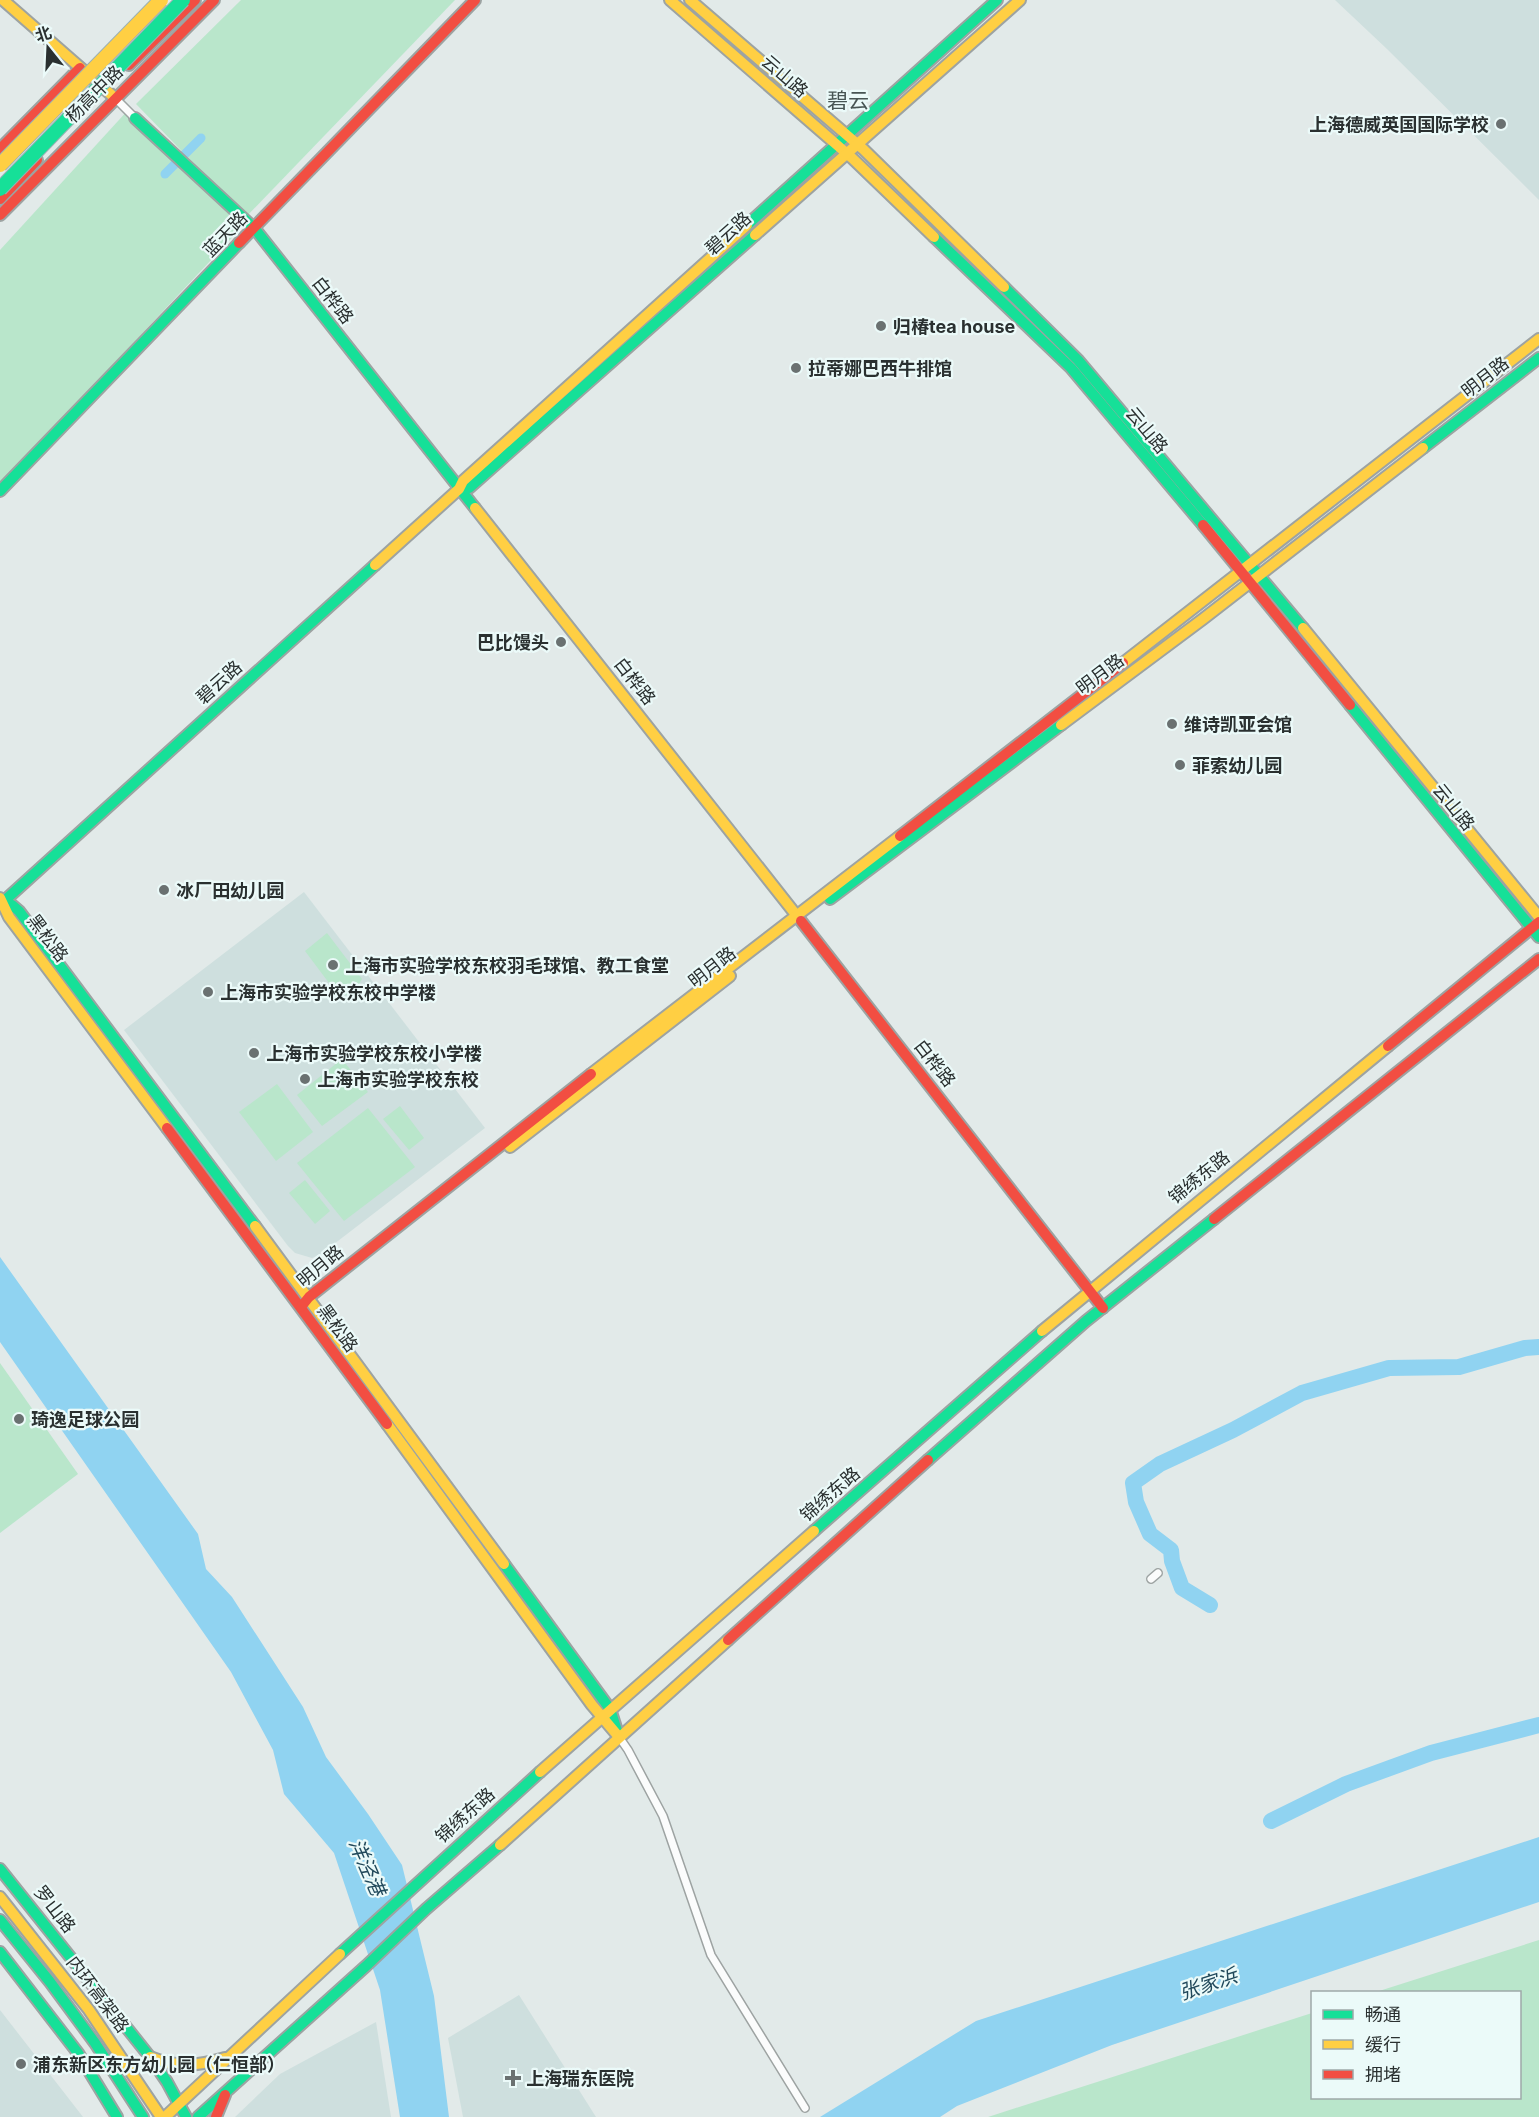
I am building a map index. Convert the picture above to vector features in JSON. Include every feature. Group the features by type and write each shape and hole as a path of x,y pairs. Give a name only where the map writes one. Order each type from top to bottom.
{"main road":[{"path":"3,0 109,94"},
{"name":"杨高中路","path":"0,165 161,0"},
{"name":"杨高中路","path":"0,189 183,0"},
{"name":"杨高中路","path":"0,215 195,0"},
{"name":"杨高中路","path":"0,199 109,94 214,0"},
{"name":"蓝天路","path":"0,491 475,0"},
{"name":"云山路","path":"670,0 842,149 1071,368 1244,567"},
{"name":"云山路","path":"690,0 852,140 1078,360 1537,926"},
{"name":"碧云路","path":"2,900 459,489 469,488 852,140 997,0"},
{"name":"碧云路","path":"852,140 1020,0"},
{"path":"0,149 81,68"},
{"name":"白桦路","path":"135,117 255,229 799,918 1103,1308"},
{"name":"明月路","path":"799,918 1244,567 1539,339"},
{"name":"明月路","path":"308,1302 648,1029 1254,579 1539,358"},
{"name":"黑松路","path":"2,900 9,917 308,1302 605,1713 619,1737"},
{"name":"锦绣东路","path":"163,2117 358,1935 605,1713 1090,1290 1537,926"},
{"path":"198,2117 1002,1392 1103,1308 1539,959"},
{"name":"罗山路","path":"0,1869 150,2057 180,2103 186,2117"},
{"name":"内环高架路","path":"0,1897 89,2010 163,2117"},
{"name":"内环高架路","path":"0,1920 95,2043 143,2117"},
{"path":"0,1952 78,2053 114,2114"},
{"path":"150,2057 162,2063 186,2067 228,2057"},
{"path":"216,2117 226,2091"}],"street":[{"name":"白桦路","path":"109,94 135,117"},
{"path":"1151,1579 1158,1573"},
{"path":"619,1737 663,1816 711,1955 805,2108"}],"shaded area":[{"name":"上海德威英国国际学校","path":"1335,0 1539,0 1539,200 1387,49"},
{"name":"上海市实验学校东校","path":"304,892 485,1128 321,1254 312,1258 295,1253 288,1246 124,1030"},
{"name":"上海瑞东医院","path":"519,1995 596,2117 463,2117 448,2038"},
{"name":"浦东新区东方幼儿园（仁恒部）","path":"0,2010 83,2117 0,2117"},
{"path":"376,2022 391,2117 235,2117 280,2074"}],"green space":[{"path":"241,0 455,0 246,217 136,104"},
{"path":"129,109 242,227 0,485 0,250"},
{"name":"上海市实验学校东校羽毛球馆、教工食堂","path":"327,933 362,979 353,994 343,995 335,991 305,951"},
{"path":"342,1059 368,1092 322,1126 297,1095"},
{"path":"277,1084 313,1132 276,1161 239,1112"},
{"path":"400,1106 424,1138 409,1150 383,1119"},
{"path":"368,1108 415,1167 344,1221 297,1163"},
{"path":"305,1180 330,1211 315,1224 289,1193"},
{"name":"琦逸足球公园","path":"0,1363 78,1474 0,1533"},
{"path":"1539,1940 1539,2117 988,2117 1311,2013 1311,2099 1521,2099 1521,1991 1379,1991"}],"water":[{"name":"洋泾港","path":"0,1257 198,1534 206,1569 232,1597 303,1707 326,1757 402,1865 434,1996 449,2117 400,2117 380,1990 334,1853 284,1794 273,1750 231,1672 0,1342"},
{"name":"张家浜","path":"1539,1837 1539,1902 1112,2045 957,2106 940,2117 820,2117 976,2021"}],"waterway":[{"path":"165,174 201,138"},
{"path":"1210,1605 1182,1588 1172,1561 1171,1550 1150,1534 1136,1502 1133,1483 1160,1464 1233,1430 1302,1393 1389,1368 1459,1367 1525,1348 1539,1347"},
{"path":"1271,1821 1346,1784 1431,1753 1539,1725"}],"traffic: fast":[{"path":"0,189 183,0"},
{"path":"747,225 997,0"},
{"path":"135,118 255,229 475,508"},
{"path":"459,489 469,488 755,235"},
{"path":"934,237 1071,368 1203,525"},
{"path":"0,491 239,243"},
{"path":"1004,287 1078,360 1303,628"},
{"path":"1423,448 1539,358"},
{"path":"3,902 375,565"},
{"path":"1350,705 1539,937"},
{"path":"830,899 1061,725"},
{"path":"3,902 19,911 255,1226"},
{"path":"928,1460 1086,1321 1214,1219"},
{"path":"814,1531 1042,1331"},
{"path":"504,1564 610,1709 618,1734"},
{"path":"340,1954 540,1772"},
{"path":"198,2117 426,1909 500,1845"},
{"path":"0,1869 150,2057 186,2117"},
{"path":"0,1920 95,2043 143,2117"},
{"path":"0,1952 78,2053 117,2117"}],"traffic: slow":[{"path":"3,0 115,98"},
{"path":"0,165 161,0"},
{"path":"670,0 852,158 934,237"},
{"path":"690,0 863,149 1004,287"},
{"path":"755,235 1020,0"},
{"path":"375,565 459,489 463,481 747,225"},
{"path":"1123,663 1539,339"},
{"path":"1061,725 1203,619 1423,448"},
{"path":"475,508 797,916"},
{"path":"1303,628 1539,917"},
{"path":"591,1074 900,836"},
{"path":"0,898 9,917 167,1128"},
{"path":"510,1147 730,976"},
{"path":"1042,1331 1388,1046"},
{"path":"255,1226 504,1564"},
{"path":"387,1424 592,1705 619,1737"},
{"path":"540,1772 814,1531"},
{"path":"500,1845 728,1640"},
{"path":"0,1897 89,2010 161,2117"},
{"path":"165,2117 340,1954"},
{"path":"150,2057 169,2063 188,2065 225,2058"}],"traffic: jam":[{"path":"129,65 195,0"},
{"path":"0,215 214,0"},
{"path":"239,243 475,0"},
{"path":"0,149 80,68"},
{"path":"0,199 37,160"},
{"path":"1203,525 1350,705"},
{"path":"900,836 1123,663"},
{"path":"801,921 1103,1308"},
{"path":"1388,1046 1539,922"},
{"path":"1214,1219 1539,959"},
{"path":"301,1307 309,1297 591,1074"},
{"path":"167,1128 387,1424"},
{"path":"728,1640 928,1460"},
{"path":"216,2117 225,2095"}],"place":[{"name":"上海德威英国国际学校","path":"1501,124"},
{"name":"归椿tea house","path":"881,326"},
{"name":"拉蒂娜巴西牛排馆","path":"796,368"},
{"name":"巴比馒头","path":"561,642"},
{"name":"维诗凯亚会馆","path":"1172,724"},
{"name":"菲索幼儿园","path":"1180,765"},
{"name":"冰厂田幼儿园","path":"164,890"},
{"name":"上海市实验学校东校羽毛球馆、教工食堂","path":"333,965"},
{"name":"上海市实验学校东校中学楼","path":"208,992"},
{"name":"上海市实验学校东校小学楼","path":"254,1053"},
{"name":"上海市实验学校东校","path":"305,1079"},
{"name":"琦逸足球公园","path":"19,1419"},
{"name":"浦东新区东方幼儿园（仁恒部）","path":"21,2064"},
{"name":"上海瑞东医院","path":"513,2078"}],"district":[{"name":"碧云","path":"848,100"}]}
